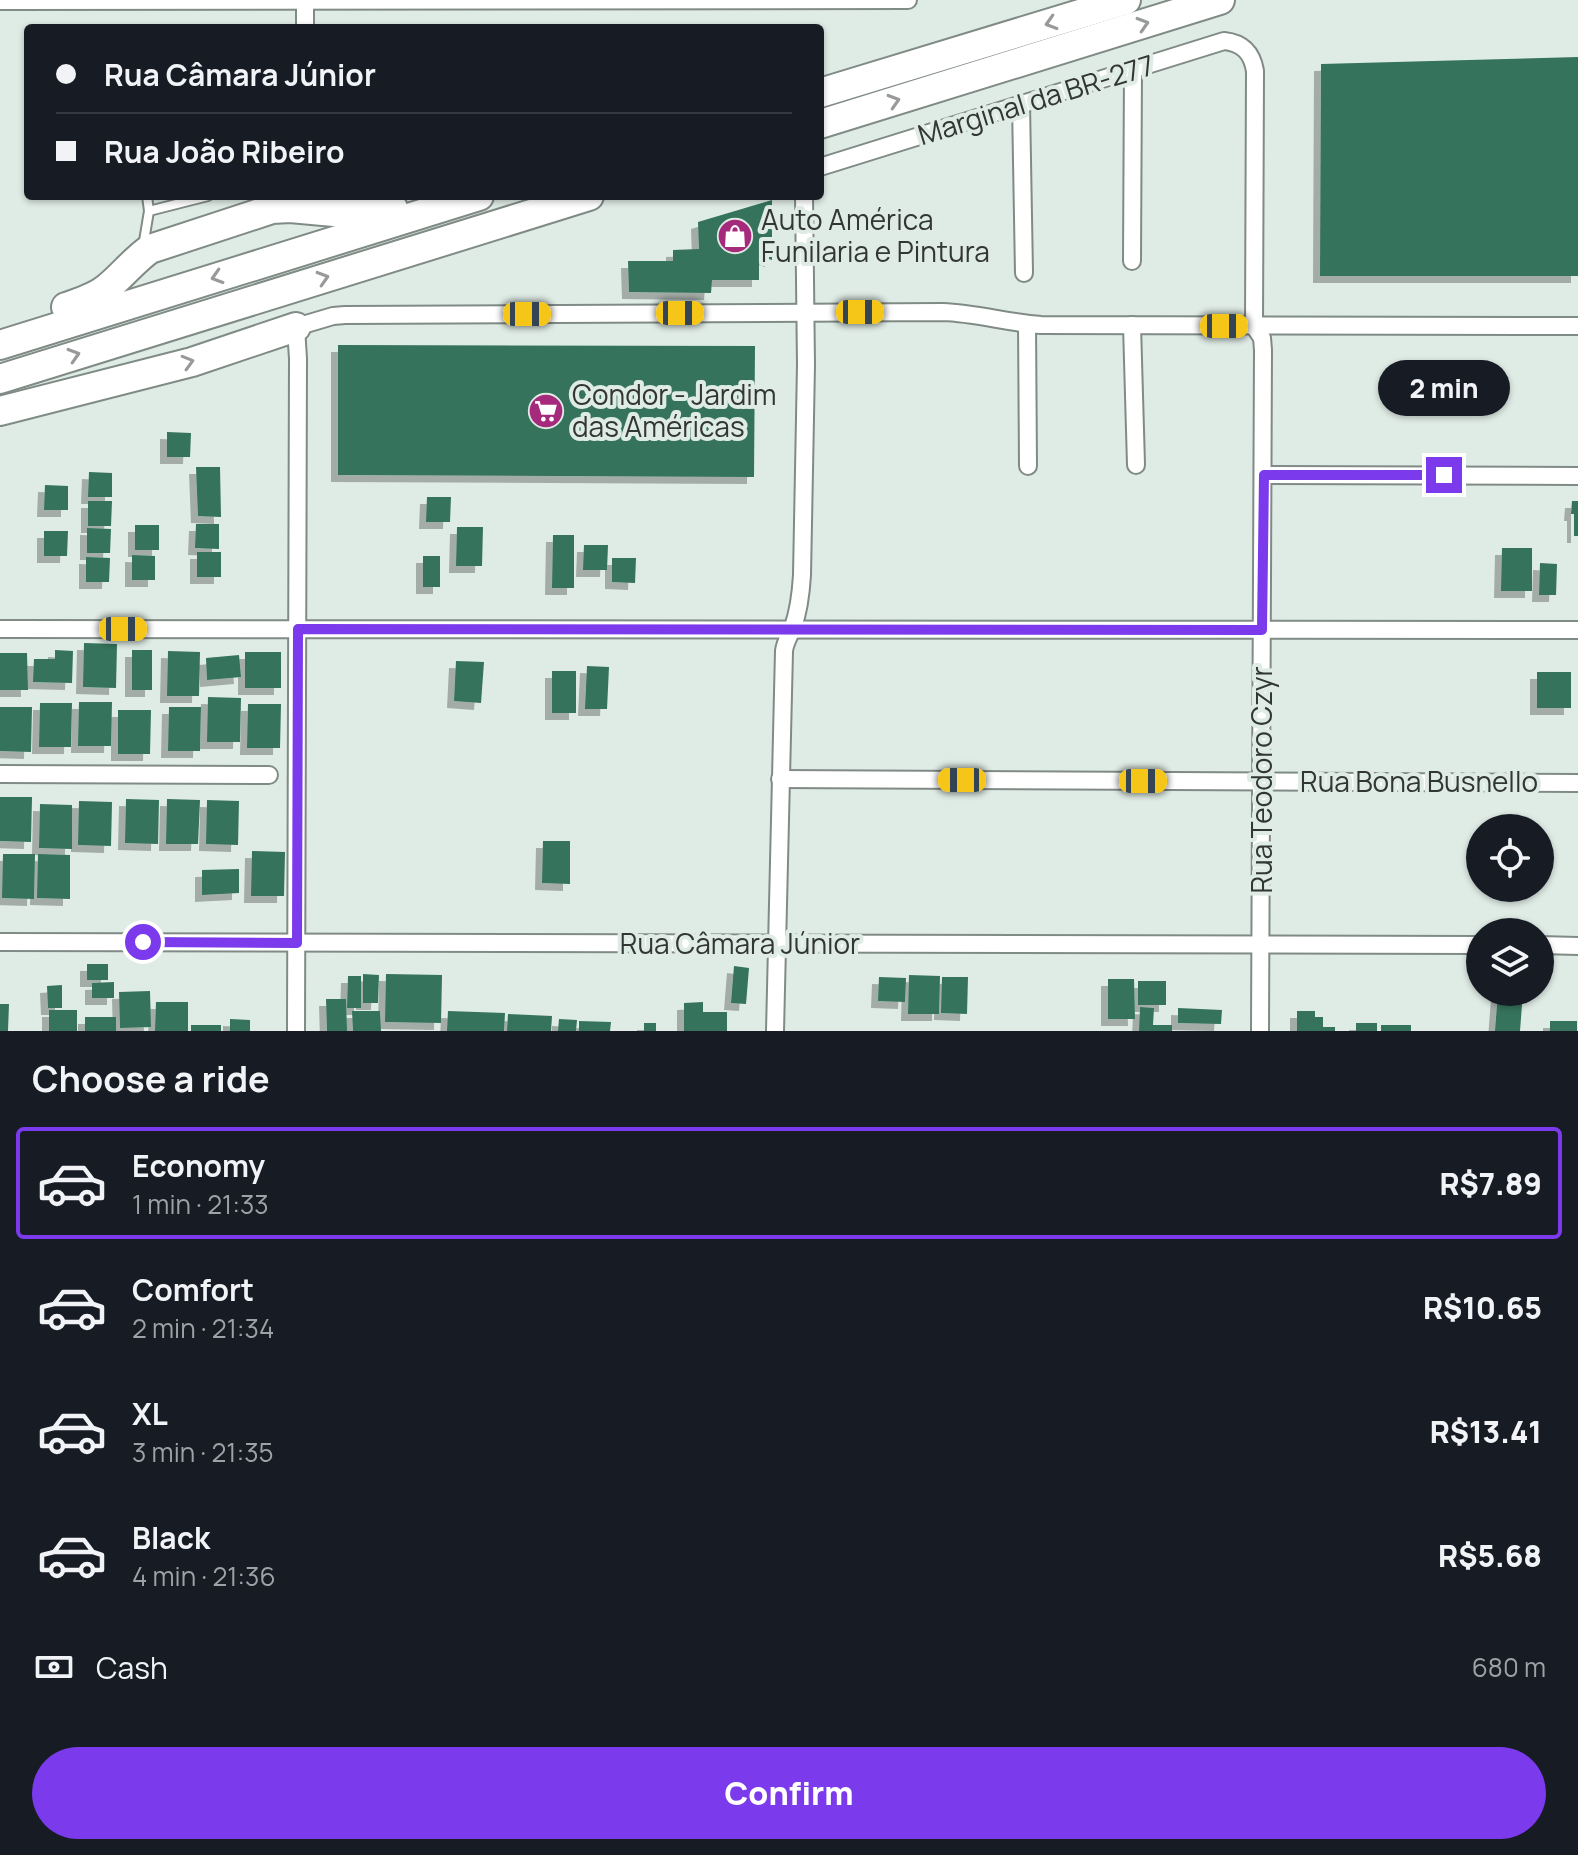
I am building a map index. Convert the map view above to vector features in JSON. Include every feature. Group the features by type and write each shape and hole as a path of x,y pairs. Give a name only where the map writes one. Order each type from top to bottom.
{"highway":[{"path":"824,92 1126,0"},
{"path":"824,123 1220,0"},
{"path":"0,331 97,295 142,254 159,245 273,203 290,208 335,205 373,211 440,200"},
{"path":"0,345 466,200"},
{"path":"0,379 576,200"},
{"path":"0,411 192,362 296,327"}],"street":[{"path":"0,1 908,0"},
{"path":"305,1 305,24"},
{"name":"Marginal da BR-277","path":"824,166 1224,41 1241,45 1249,52"},
{"name":"Rua Teodoro Czyr","path":"1249,52 1255,71 1254,326 1262,338 1263,350 1260,1031"},
{"path":"1132,261 1133,70"},
{"path":"1021,104 1024,273"},
{"path":"775,1031 784,651 799,604 802,575 806,365 804,200"},
{"path":"296,1031 296,327 345,315 805,312 959,312 1027,324 1578,326"},
{"path":"1027,324 1028,466"},
{"path":"1132,325 1136,465"},
{"path":"1264,475 1578,476"},
{"path":"0,629 1578,630"},
{"path":"0,774 269,775"},
{"name":"Rua Bona Busnello","path":"780,779 1578,783"},
{"name":"Rua Câmara Júnior","path":"0,942 1466,945"},
{"path":"1554,945 1578,946"}],"lane":[{"path":"142,254 149,211 148,200"},
{"path":"149,211 192,200"}],"building":[{"path":"1578,57 1578,276 1320,276 1321,64"},
{"name":"Auto América Funilaria e Pintura","path":"772,200 772,260 759,256 759,280 712,280 711,293 629,292 628,261 673,261 673,250 699,249 698,222"},
{"name":"Condor - Jardim das Américas","path":"338,345 755,346 754,477 338,475"},
{"path":"167,432 191,433 190,457 167,457"},
{"path":"196,467 220,467 221,517 198,516"},
{"path":"89,472 112,473 112,497 88,497"},
{"path":"45,485 68,486 68,510 44,510"},
{"path":"427,497 451,497 450,522 426,522"},
{"path":"88,501 112,501 111,526 88,526"},
{"path":"1572,501 1578,501 1578,536 1574,536"},
{"path":"196,524 219,524 219,549 195,548"},
{"path":"135,525 159,525 159,550 135,550"},
{"path":"457,527 483,527 482,566 456,566"},
{"path":"87,528 111,529 110,553 87,553"},
{"path":"44,531 68,531 67,556 44,556"},
{"path":"553,535 574,535 574,588 552,588"},
{"path":"584,545 608,545 607,570 583,570"},
{"path":"1502,548 1532,548 1532,591 1501,591"},
{"path":"197,552 221,552 221,577 197,577"},
{"path":"132,555 155,556 155,580 132,580"},
{"path":"423,556 440,556 440,587 423,587"},
{"path":"86,557 110,558 109,582 86,582"},
{"path":"612,558 636,558 635,583 612,582"},
{"path":"1540,563 1557,564 1556,595 1539,595"},
{"path":"84,643 117,644 116,688 83,687"},
{"path":"55,650 73,651 72,683 33,682 34,659 55,659"},
{"path":"132,650 152,650 152,690 132,690"},
{"path":"168,651 200,652 199,696 167,696"},
{"path":"245,652 281,652 281,688 245,688"},
{"path":"0,653 27,653 28,690 0,690"},
{"path":"239,655 241,677 207,680 206,658"},
{"path":"456,661 484,662 481,703 454,701"},
{"path":"587,666 609,667 607,709 585,709"},
{"path":"552,671 576,671 576,713 552,713"},
{"path":"1537,672 1571,672 1571,708 1537,708"},
{"path":"208,697 241,698 240,742 207,742"},
{"path":"79,702 112,702 111,746 78,746"},
{"path":"40,703 72,703 71,747 39,747"},
{"path":"248,704 281,704 280,748 247,748"},
{"path":"0,707 32,707 31,752 0,751"},
{"path":"169,707 201,707 200,751 168,751"},
{"path":"118,710 151,710 150,754 118,754"},
{"path":"0,797 32,797 31,842 0,841"},
{"path":"126,799 159,800 158,844 125,843"},
{"path":"167,799 200,800 198,844 166,844"},
{"path":"207,800 239,801 238,845 206,844"},
{"path":"79,801 112,802 111,846 78,845"},
{"path":"40,804 72,805 72,849 39,848"},
{"path":"543,841 570,841 570,884 542,883"},
{"path":"252,851 285,852 284,896 251,896"},
{"path":"3,854 35,854 34,899 2,898"},
{"path":"38,854 70,855 70,899 37,898"},
{"path":"239,869 239,893 202,895 202,870"},
{"path":"87,964 108,964 108,980 87,980"},
{"path":"734,966 749,968 746,1004 731,1003"},
{"path":"363,974 379,975 378,1003 363,1003"},
{"path":"386,974 442,975 441,1023 385,1022"},
{"path":"909,975 940,976 939,1014 908,1014"},
{"path":"348,976 361,976 361,1008 347,1008"},
{"path":"879,977 906,978 905,1002 878,1001"},
{"path":"942,977 968,977 967,1014 941,1013"},
{"path":"1108,979 1134,979 1135,1019 1108,1019"},
{"path":"1138,981 1166,981 1166,1005 1138,1005"},
{"path":"114,982 114,998 92,998 92,983"},
{"path":"62,985 62,1008 48,1008 47,986"},
{"path":"150,991 151,1027 120,1028 119,992"},
{"path":"326,999 346,999 347,1031 327,1031"},
{"path":"156,1002 188,1002 188,1031 155,1031"},
{"path":"703,1002 703,1012 727,1012 727,1031 684,1031 684,1003"},
{"path":"0,1004 9,1004 8,1031 0,1031"},
{"path":"1497,1006 1522,1006 1520,1031 1495,1031"},
{"path":"1140,1007 1154,1008 1153,1025 1172,1025 1172,1031 1139,1031"},
{"path":"1178,1008 1222,1010 1221,1024 1178,1023"},
{"path":"49,1010 77,1010 77,1031 49,1031"},
{"path":"352,1011 380,1011 381,1031 353,1031"},
{"path":"448,1011 505,1013 504,1031 447,1031"},
{"path":"1297,1011 1315,1011 1315,1017 1323,1017 1323,1027 1335,1027 1335,1031 1297,1031"},
{"path":"508,1014 552,1016 551,1031 507,1031"},
{"path":"85,1017 116,1017 116,1031 85,1031"},
{"path":"230,1019 250,1020 250,1031 230,1031"},
{"path":"559,1019 577,1020 576,1031 558,1031"},
{"path":"579,1021 611,1022 610,1031 579,1031"},
{"path":"1550,1021 1577,1021 1577,1031 1550,1031"},
{"path":"644,1023 656,1023 656,1031 644,1031"},
{"path":"1356,1023 1377,1023 1377,1031 1356,1031"},
{"path":"191,1025 221,1025 221,1031 191,1031"},
{"path":"1381,1025 1411,1025 1411,1031 1381,1031"}],"place":[{"name":"Auto América Funilaria e Pintura","path":"735,236"},
{"name":"Condor - Jardim das Américas","path":"546,411"}],"route":[{"path":"143,942 297,943 298,629 1262,630 1264,475 1444,475"}]}
